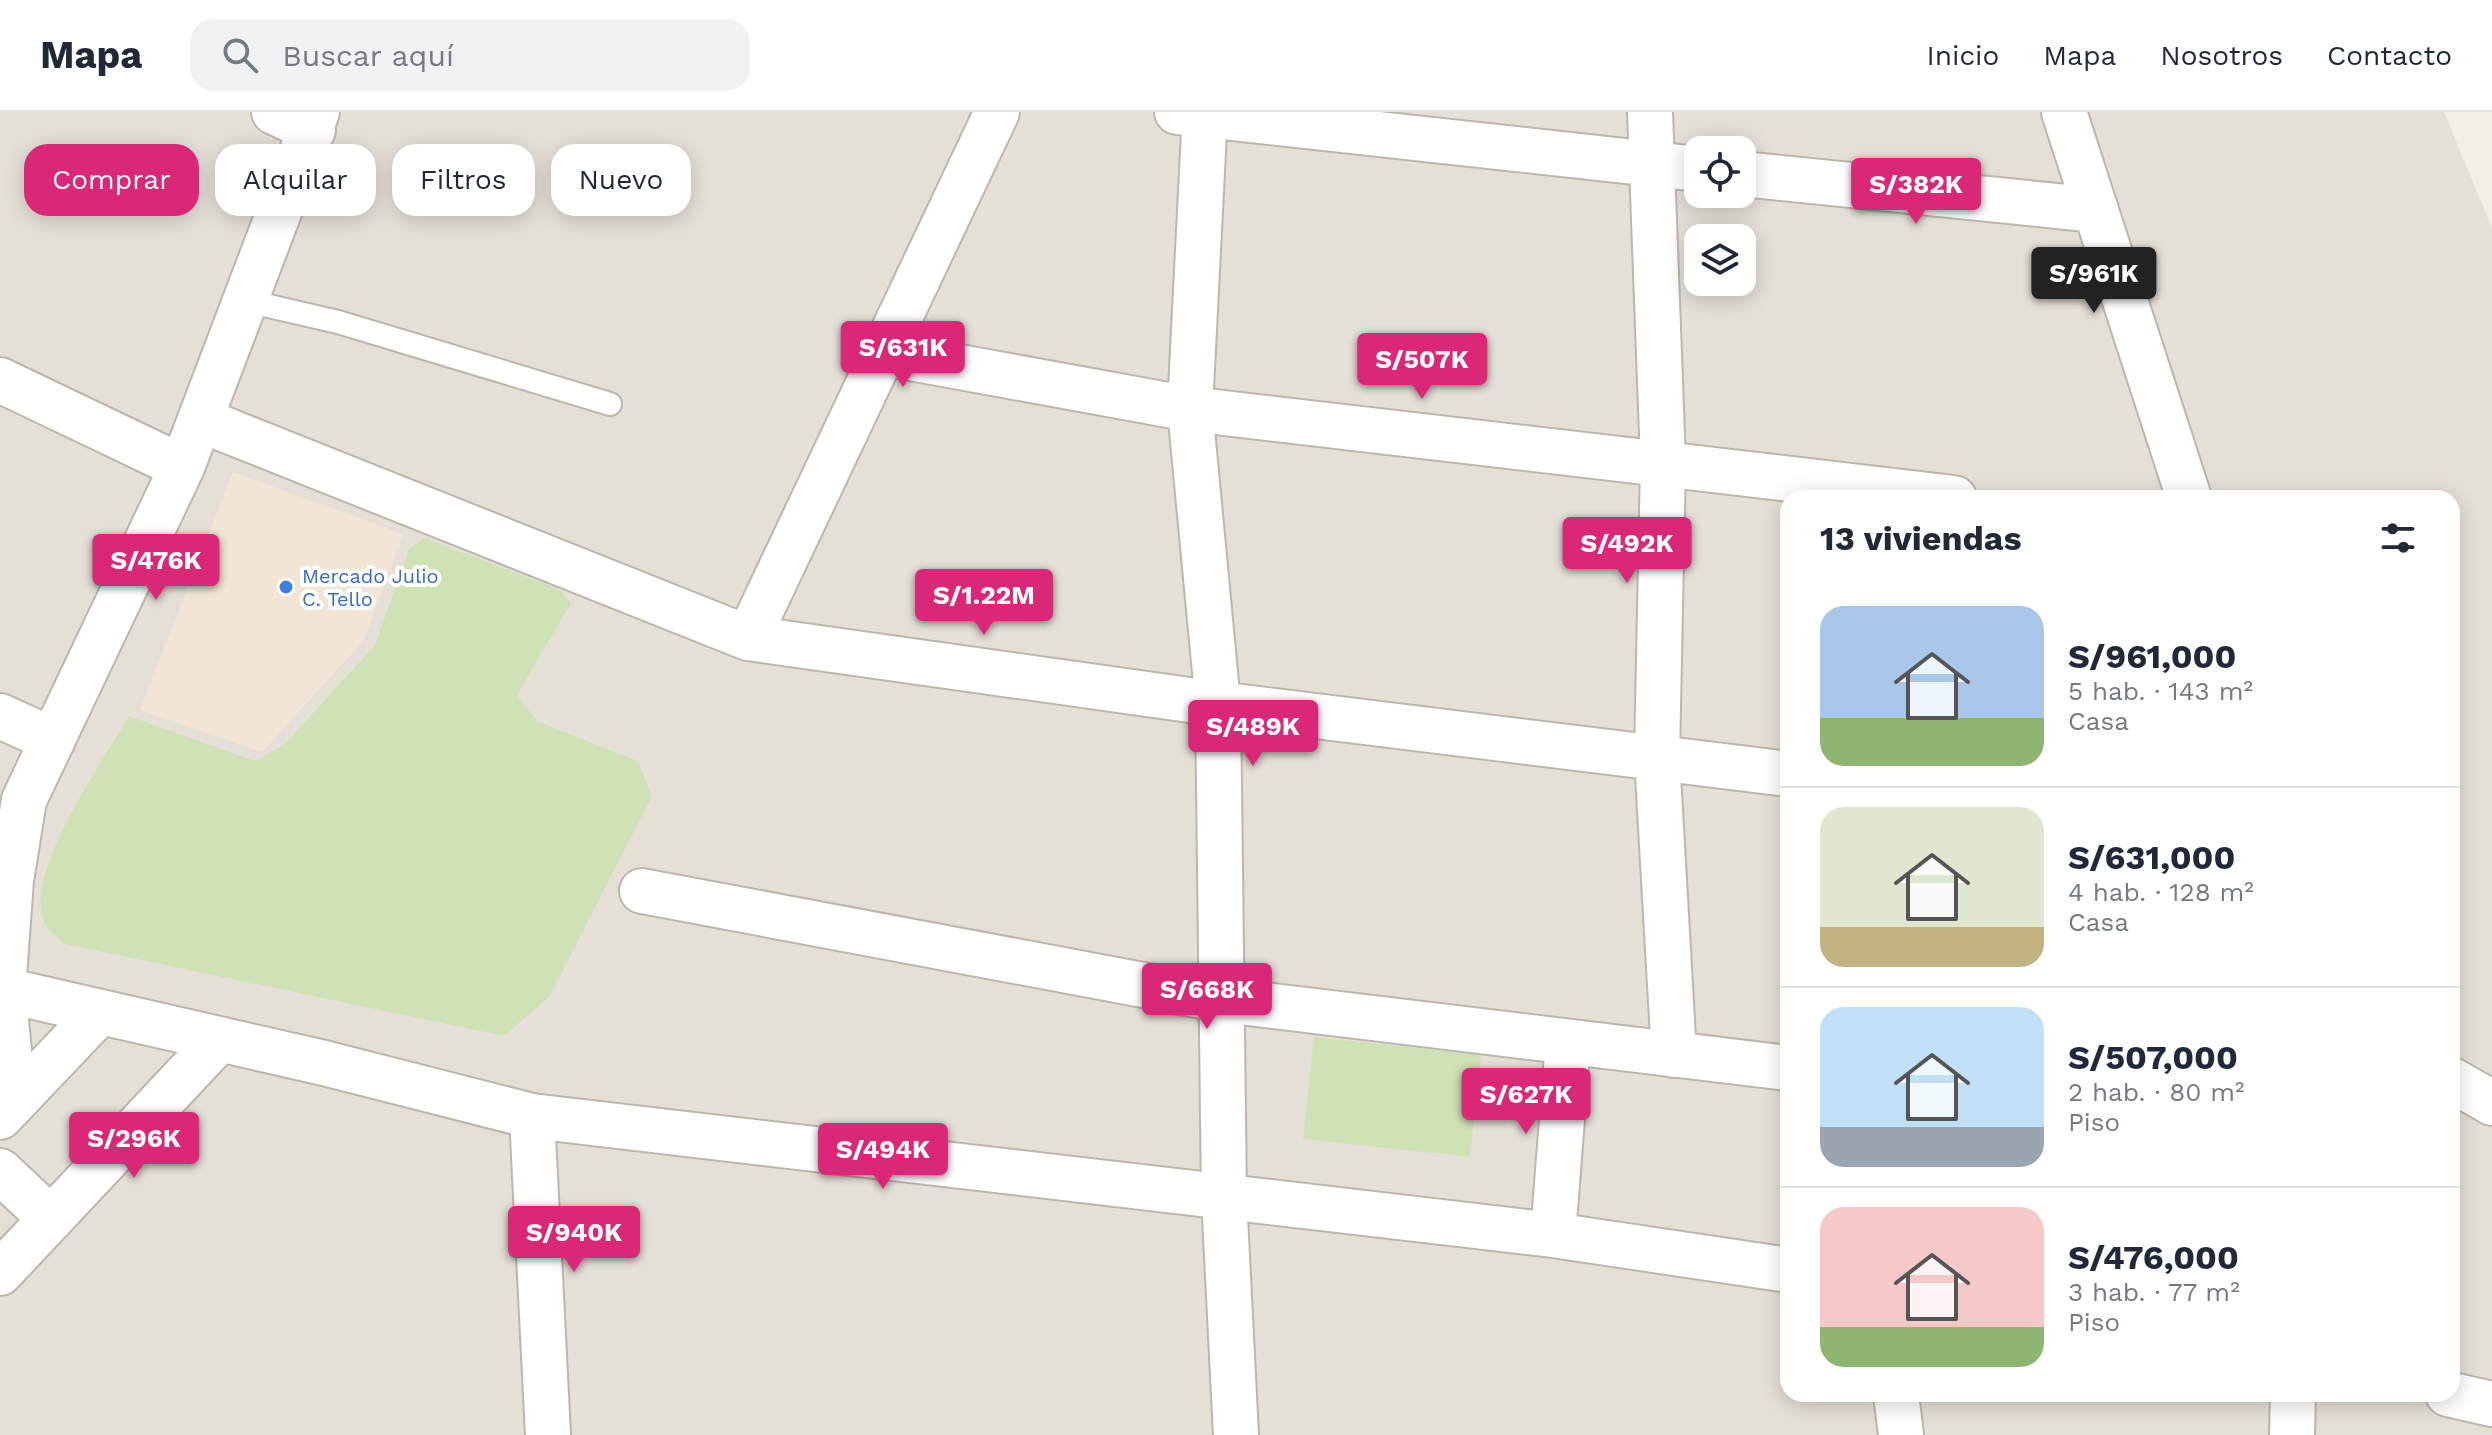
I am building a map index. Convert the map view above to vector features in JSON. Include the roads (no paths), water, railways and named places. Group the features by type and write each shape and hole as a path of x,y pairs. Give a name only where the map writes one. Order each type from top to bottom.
{"street":[{"path":"7,1110 1,990 11,880 12,812 53,740 182,467 315,121 274,112"},
{"path":"748,638 997,112"},
{"path":"1650,112 1663,462 1657,757 1674,1055"},
{"path":"2064,112 2186,490"},
{"path":"1236,1435 1224,1197 1218,704 1190,409 1196,114 1684,168"},
{"path":"1756,175 2096,210"},
{"path":"883,353 1190,409 1889,490"},
{"path":"0,380 182,467"},
{"path":"201,420 748,638 1218,704 1780,773"},
{"path":"0,716 53,740"},
{"path":"642,891 1223,1000 1780,1067"},
{"path":"1,990 532,1116 1553,1235 1780,1269"},
{"path":"7,1110 99,1013"},
{"path":"0,1273 219,1040"},
{"path":"1553,1235 1568,1042"},
{"path":"2460,1085 2492,1103"},
{"path":"532,1116 548,1435"},
{"path":"0,1171 51,1219"},
{"path":"2460,1397 2492,1404"},
{"path":"1897,1402 1901,1435"},
{"path":"2292,1435 2293,1402"}],"lane":[{"path":"247,301 338,322 610,404"}],"place":[{"name":"Mercado Julio C. Tello","path":"286,587"}]}
